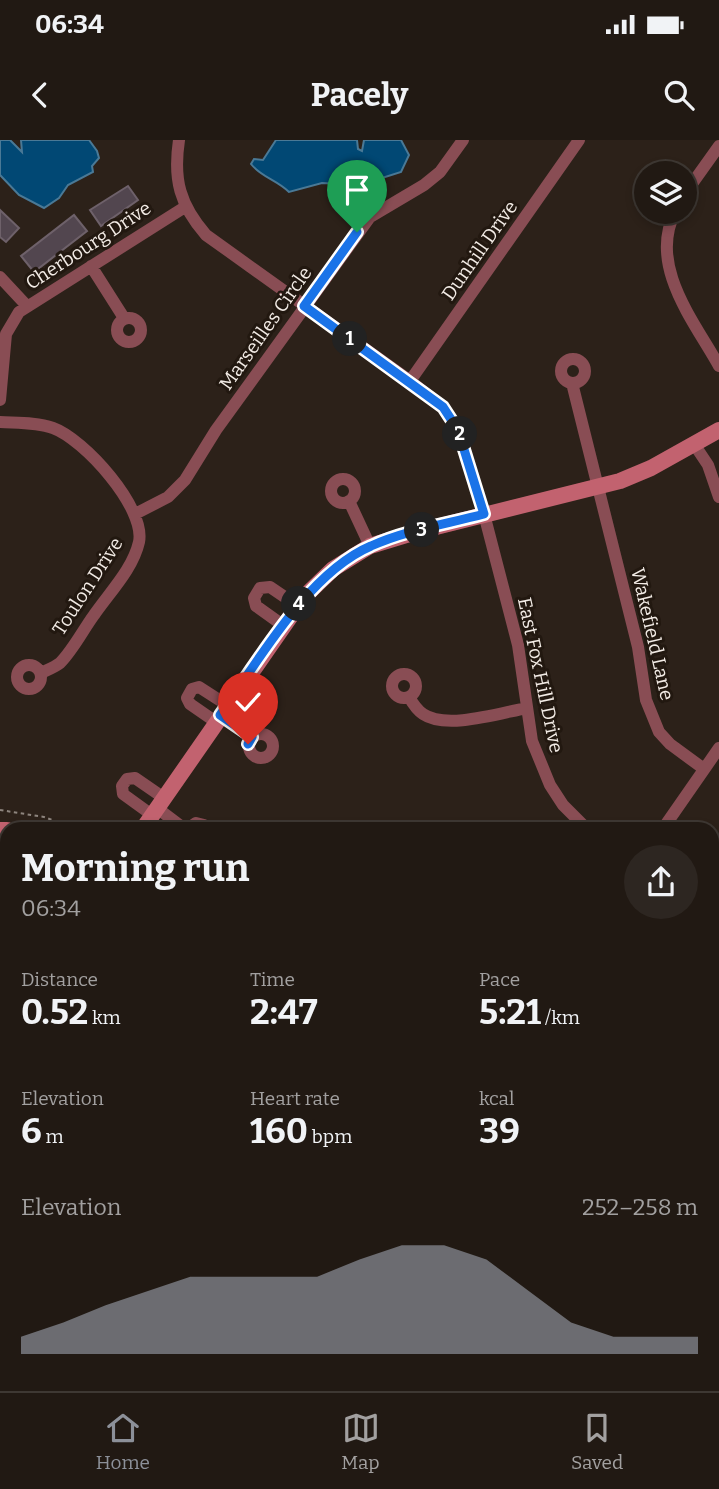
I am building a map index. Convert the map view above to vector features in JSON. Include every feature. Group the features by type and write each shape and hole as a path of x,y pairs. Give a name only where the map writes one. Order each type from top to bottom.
{"street":[{"path":"179,140 177,174 185,207"},
{"name":"Marseilles Circle","path":"135,514 168,497 177,489 216,430 370,217 424,185 440,172 463,140"},
{"name":"Dunhill Drive","path":"410,381 579,140"},
{"path":"697,177 719,146"},
{"name":"Cherbourg Drive","path":"0,400 6,334 19,312 185,207"},
{"name":"East Fox Hill Drive","path":"185,207 206,235 410,381 443,407 458,430 484,514 518,645 532,741 545,776 563,805 580,822"},
{"path":"672,224 667,240 667,262 672,282 719,366"},
{"path":"90,265 124,318"},
{"path":"0,276 27,306"},
{"name":"Wakefield Lane","path":"572,383 638,647 646,700 659,732 670,744 704,769"},
{"path":"0,422 55,428 89,453 128,501 135,514"},
{"path":"148,822 298,606 333,569 370,546 484,514 620,481 651,468 719,430"},
{"path":"694,444 708,465 719,497"},
{"path":"349,501 370,546"},
{"name":"Toulon Drive","path":"41,673 59,664 128,566 139,541 140,529 135,514"},
{"path":"284,626 256,607 254,598 260,588 270,587 298,606"},
{"path":"409,697 425,716 447,722 527,708"},
{"path":"221,714 252,737"},
{"path":"668,822 719,748"},
{"path":"158,807 176,822"}],"path":[{"path":"0,810 44,817 57,822"}],"water":[{"path":"0,140 10,140 22,152 21,140 89,140 99,158 92,166 93,172 68,185 59,198 44,208 19,195 0,175"},
{"path":"276,140 357,140 358,149 362,151 364,140 401,140 409,155 401,172 360,185 322,183 289,192 251,164 254,159 263,160"}],"building":[{"path":"128,186 138,200 101,226 90,210"},
{"path":"0,210 19,228 6,242 0,237"},
{"path":"74,215 87,231 34,272 21,256"}],"route":[{"path":"248,744 252,737 220,715 304,597 333,569 370,546 484,514 458,430 443,407 304,306 357,232"}]}
